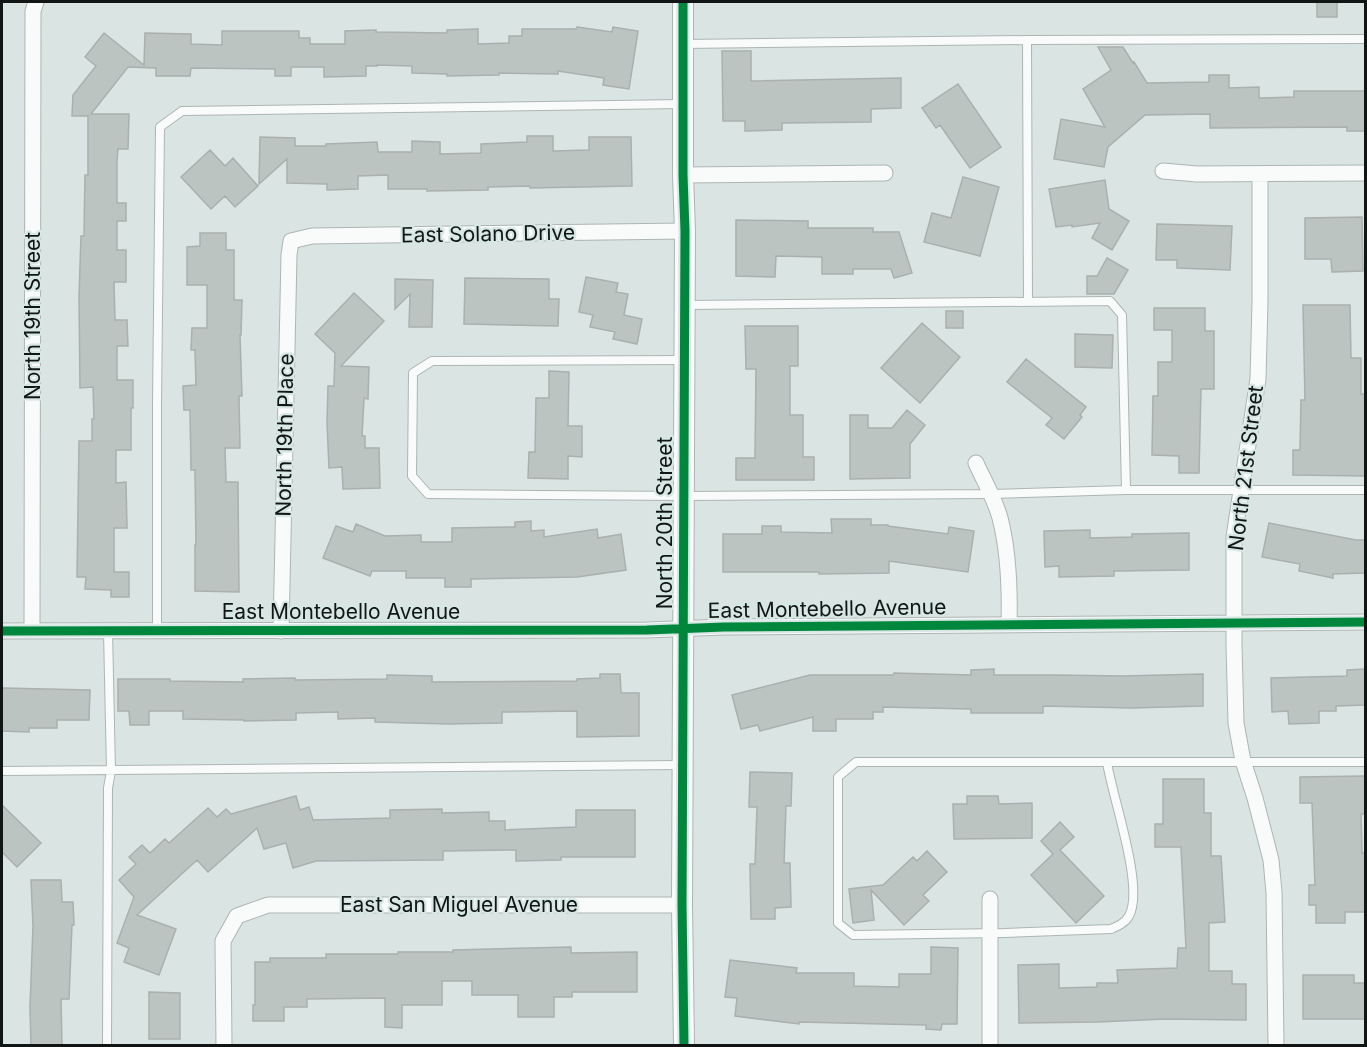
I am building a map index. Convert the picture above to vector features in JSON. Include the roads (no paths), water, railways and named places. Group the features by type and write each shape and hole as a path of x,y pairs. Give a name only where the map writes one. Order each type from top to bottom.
{"street":[{"name":"North 19th Street","path":"32,631 33,11 36,2"},
{"name":"North 20th Street","path":"683,2 685,231 682,905 684,1046"},
{"path":"1163,171 1197,174 1365,173"},
{"path":"683,175 885,173"},
{"name":"North 21st Street","path":"1260,174 1258,380 1234,537 1233,624 1236,723 1243,761 1271,860 1274,892 1276,1046"},
{"name":"East Solano Drive","path":"291,241 312,236 685,231"},
{"name":"North 19th Place","path":"281,631 291,241"},
{"path":"976,463 999,516 1008,564 1009,625"},
{"name":"East Montebello Avenue","path":"2,631 647,630 1365,622"},
{"path":"990,899 990,1046"},
{"name":"East San Miguel Avenue","path":"224,1046 223,941 237,915 268,905 682,905"}],"lane":[{"path":"683,44 1365,39"},
{"path":"1027,40 1028,302"},
{"path":"157,631 160,127 182,111 684,104"},
{"path":"684,305 1110,301 1122,315 1126,490"},
{"path":"684,360 432,361 413,373 411,476 428,494 683,496 991,494 1126,490 1365,490"},
{"path":"106,1046 108,788 111,771 108,631"},
{"path":"1107,762 1133,880 1133,906 1129,917 1122,925 1111,929 853,935 838,923 838,777 856,762 1243,761 1365,762"},
{"path":"2,771 682,765"}]}
